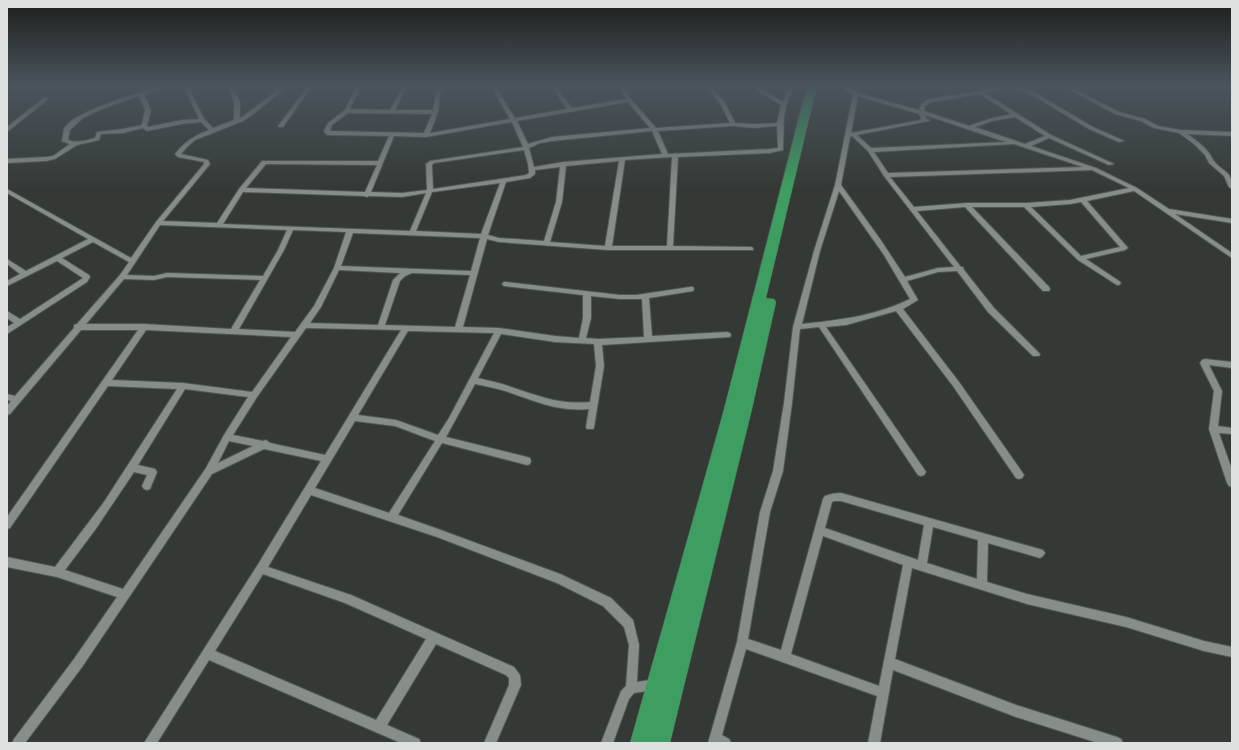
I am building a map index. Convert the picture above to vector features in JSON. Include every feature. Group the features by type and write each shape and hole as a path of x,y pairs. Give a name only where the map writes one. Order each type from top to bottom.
{"highway":[{"path":"641,743 732,406 803,121"},
{"path":"659,743 744,409 813,121"}],"street":[{"path":"7,130 18,121"},
{"path":"75,121 66,129 65,141 76,143 97,139 99,133 123,131 144,126 147,129 192,121"},
{"path":"144,126 145,121"},
{"path":"203,121 211,130"},
{"path":"7,412 122,277 158,223 207,164 206,161 183,157 178,154 187,142 211,130 234,121"},
{"path":"281,126 285,121"},
{"path":"334,121 330,124 327,131 328,133 392,136 426,135 498,121"},
{"path":"426,135 431,121"},
{"path":"241,190 402,195 503,182 528,177 532,174 532,169 515,121"},
{"path":"647,121 654,129 666,156"},
{"path":"532,169 563,164 622,159 770,151 780,149 780,121"},
{"path":"718,741 742,642 765,512 778,471 797,327 817,251 838,185 851,135 853,121"},
{"path":"851,135 918,121"},
{"path":"951,121 1094,169 1134,189 1168,210 1232,256"},
{"path":"971,127 988,121"},
{"path":"1025,121 1049,136 1111,164"},
{"path":"1079,121 1121,142"},
{"path":"1145,121 1156,127 1181,132 1232,134"},
{"path":"412,233 430,191 429,167 432,162 525,148 533,143 654,129 733,124 755,126 779,124"},
{"path":"1181,132 1196,143 1207,154 1211,162 1227,175 1232,187"},
{"path":"851,135 870,150 886,175 961,269 991,310 1036,354"},
{"path":"367,195 378,164 392,136"},
{"path":"1026,146 1049,136"},
{"path":"7,161 46,159 55,157 76,143"},
{"path":"870,150 1019,143"},
{"path":"670,249 675,155"},
{"path":"608,248 622,159"},
{"path":"219,225 241,190 261,164 268,161 378,164"},
{"path":"546,244 559,202 563,164"},
{"path":"886,175 1094,169"},
{"path":"458,330 484,236 503,182"},
{"path":"797,327 846,322 898,308 912,301 914,298 904,280 859,213 838,185"},
{"path":"914,209 967,205 1026,205 1070,202 1134,189"},
{"path":"7,191 91,240 132,261"},
{"path":"1080,258 1125,248 1082,199"},
{"path":"967,205 1046,289"},
{"path":"1026,205 1080,258 1116,283"},
{"path":"1168,210 1232,221"},
{"path":"158,223 484,236 499,240 608,248 670,249 727,247 751,249"},
{"path":"234,331 263,278 281,250 291,228"},
{"path":"18,743 78,663 210,471 227,437 254,395 317,307 337,268 350,230"},
{"path":"7,284 91,240"},
{"path":"7,331 85,280 87,277 58,258"},
{"path":"7,261 25,274"},
{"path":"337,268 474,273"},
{"path":"904,280 938,270 961,269"},
{"path":"381,327 397,280 403,274 411,271"},
{"path":"122,277 154,278 167,275 263,278"},
{"path":"506,284 620,297 645,296 690,288"},
{"path":"582,341 587,318 587,294"},
{"path":"645,296 648,340"},
{"path":"898,308 956,384 1019,475"},
{"path":"7,314 19,322"},
{"path":"305,325 498,331 598,342 727,335"},
{"path":"821,325 921,472"},
{"path":"78,327 144,327 298,335"},
{"path":"7,525 107,383 144,327"},
{"path":"150,743 261,569 406,328"},
{"path":"391,518 440,439 498,331"},
{"path":"590,427 600,366 598,342"},
{"path":"1232,365 1204,363 1218,391 1216,412 1212,423 1232,483"},
{"path":"473,380 509,389 536,401 576,408 594,405"},
{"path":"107,383 183,386 254,395"},
{"path":"57,572 85,538 133,468 183,386"},
{"path":"7,397 17,400"},
{"path":"352,417 396,423 440,439 527,461"},
{"path":"1213,429 1232,431"},
{"path":"227,437 266,444 328,459"},
{"path":"210,471 266,444"},
{"path":"133,468 152,472 147,486"},
{"path":"308,490 391,518 560,579 607,602 629,624 634,645 631,688 625,695 607,743"},
{"path":"785,657 828,499 841,497 1040,553"},
{"path":"922,566 928,522"},
{"path":"819,530 908,562 1026,599 1126,622 1204,646 1232,652"},
{"path":"982,584 983,538"},
{"path":"7,562 57,572 124,594"},
{"path":"874,743 908,562"},
{"path":"261,569 347,599 510,671 514,675 515,685 490,743"},
{"path":"378,728 434,637"},
{"path":"742,642 884,693"},
{"path":"208,654 415,743"},
{"path":"890,663 1016,711 1117,743"},
{"path":"631,688 656,685"}]}
